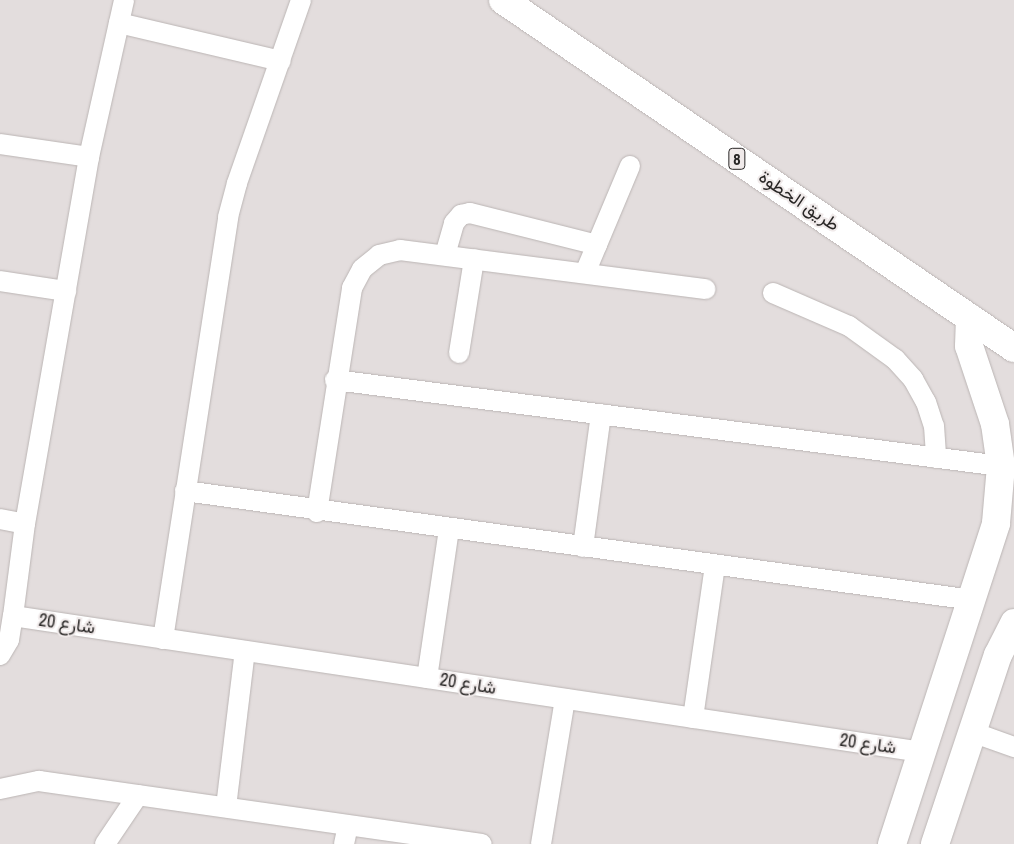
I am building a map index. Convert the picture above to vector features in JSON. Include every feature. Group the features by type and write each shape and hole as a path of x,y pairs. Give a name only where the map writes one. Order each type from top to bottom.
{"main road":[{"name":"طريق الخطوة","path":"504,0 970,318"},
{"name":"8","path":"970,318 1014,348"},
{"path":"892,844 958,640 973,600 996,523 1001,466 995,424 970,346 970,318"},
{"path":"935,844 998,655 1014,623"},
{"path":"958,640 998,655"}],"street":[{"path":"0,655 9,640 25,524 90,157 124,0"},
{"path":"163,638 228,217 237,183 281,61 300,0"},
{"path":"118,23 281,61"},
{"path":"0,144 90,157"},
{"path":"585,273 630,166"},
{"path":"445,256 454,223 461,215 470,213 597,245"},
{"path":"317,512 335,380 352,288 362,269 370,261 389,251 474,258 706,289"},
{"path":"459,353 474,258"},
{"path":"0,281 66,291"},
{"path":"773,293 849,326 895,359 913,379 926,402 934,426 936,458"},
{"path":"335,380 1001,466"},
{"path":"583,547 601,414"},
{"path":"185,491 317,512 449,528 973,600"},
{"path":"0,519 25,524"},
{"path":"427,678 449,528"},
{"path":"693,718 715,566"},
{"name":"شارع 20","path":"13,616 922,752"},
{"path":"226,807 245,651"},
{"path":"541,844 565,699"},
{"path":"972,732 1014,747"},
{"path":"0,789 40,781 226,807 346,834 482,844"},
{"path":"105,844 138,795"}]}
